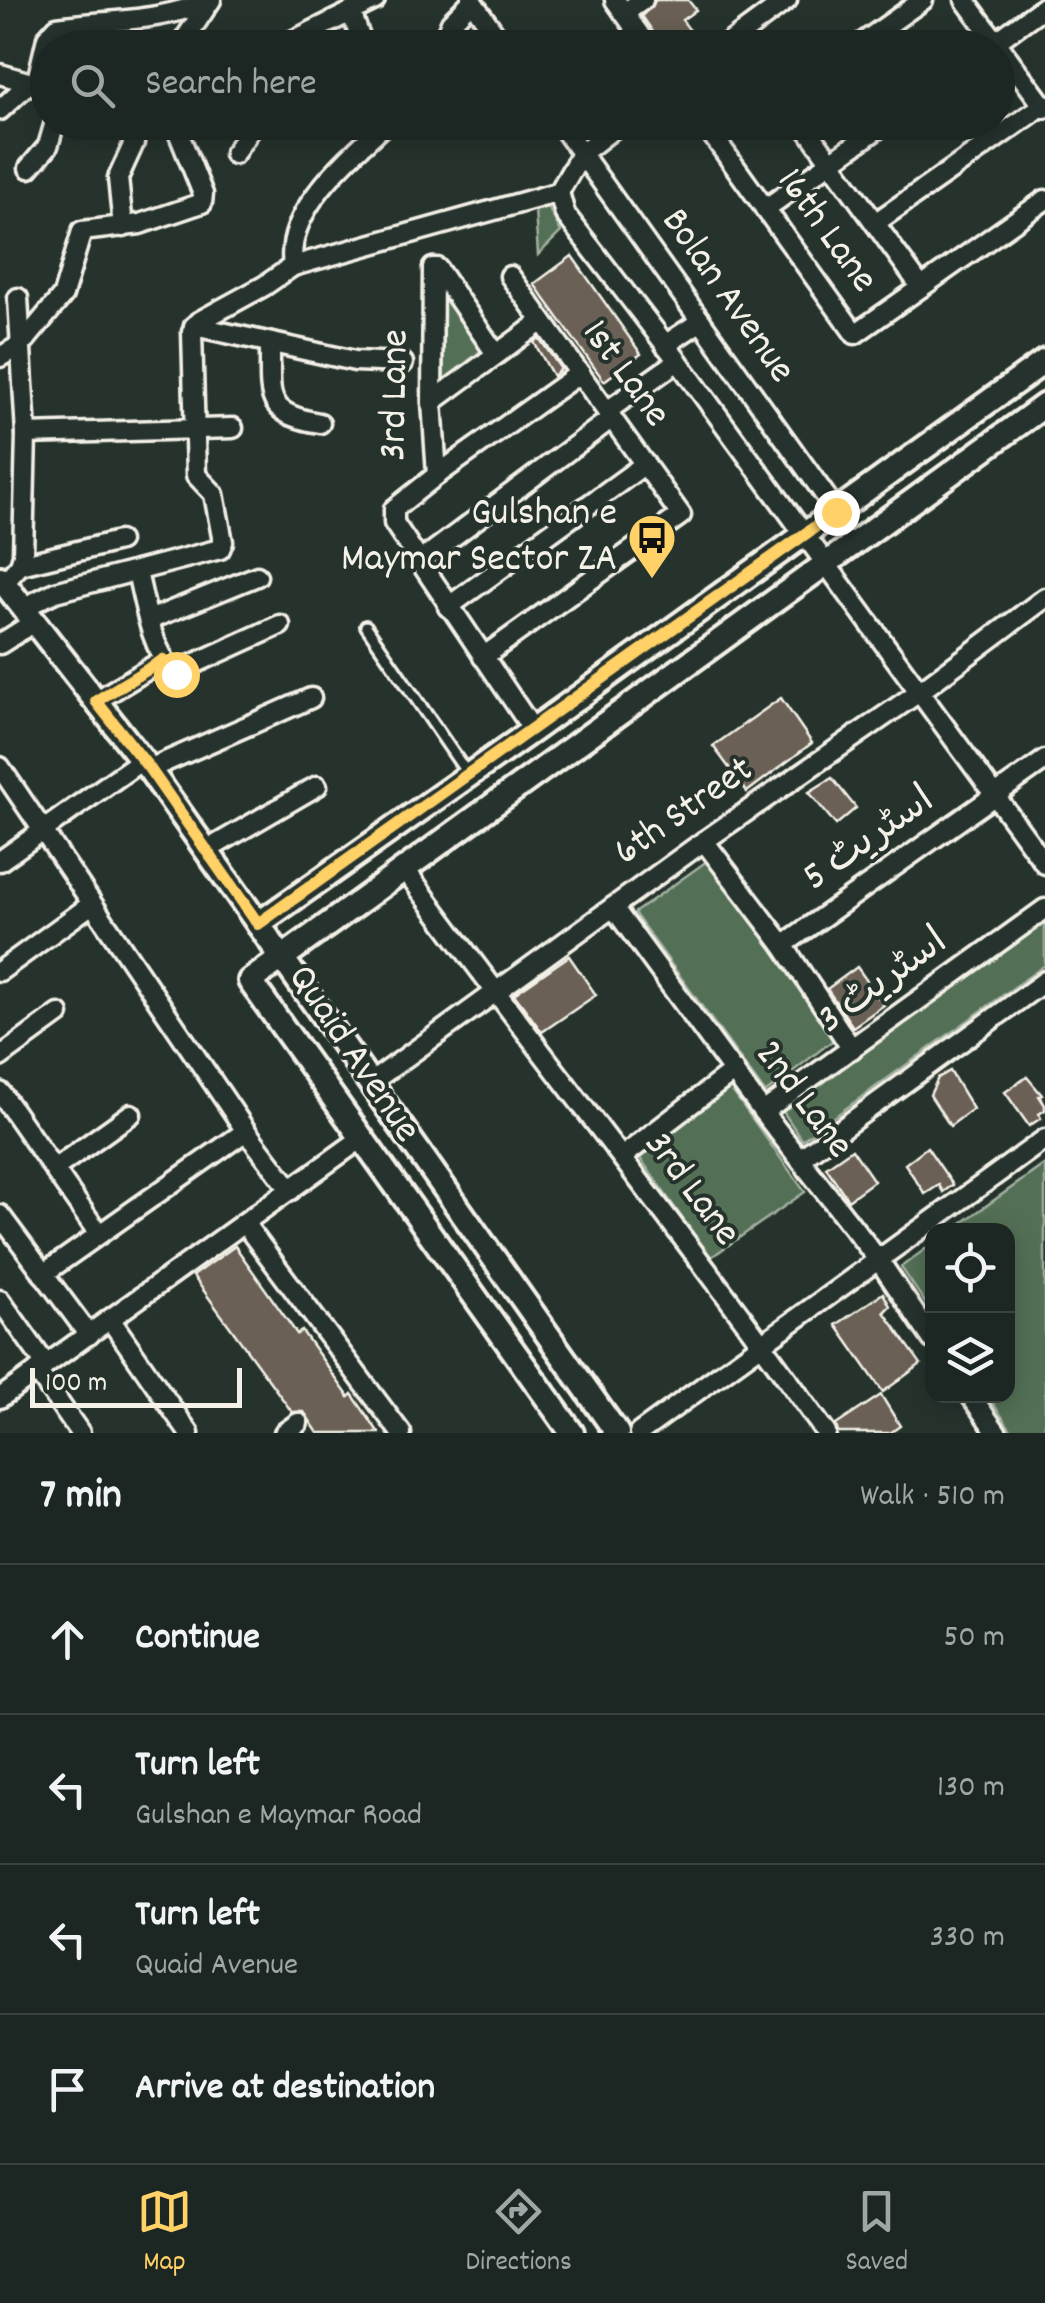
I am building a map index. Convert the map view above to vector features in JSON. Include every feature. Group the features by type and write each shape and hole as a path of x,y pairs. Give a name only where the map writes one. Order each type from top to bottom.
{"main road":[{"name":"Quaid Avenue","path":"258,924 1045,360"},
{"name":"Quaid Avenue","path":"572,1433 250,982 1045,405"},
{"path":"8,575 31,614 146,764 280,960 616,1433"}],"street":[{"path":"190,30 210,0"},
{"path":"54,30 143,19 210,0"},
{"path":"314,30 375,0"},
{"path":"636,30 620,7 643,0"},
{"path":"756,30 787,0"},
{"path":"880,30 923,0"},
{"path":"965,0 983,30"},
{"path":"448,30 454,16 472,1 492,30"},
{"path":"1012,30 1045,6"},
{"path":"351,12 358,30"},
{"path":"1015,72 1044,106 1015,126"},
{"path":"0,74 30,83"},
{"path":"0,110 30,90"},
{"path":"29,168 50,140"},
{"path":"123,228 118,178 134,140"},
{"path":"0,357 22,344 63,294 84,230 123,228 202,203 203,194 181,140"},
{"path":"234,154 243,140"},
{"path":"293,266 291,251 300,216 367,140"},
{"name":"Bolan Avenue","path":"572,140 836,512"},
{"path":"194,326 293,266 559,192 582,154 600,140"},
{"name":"16th Lane","path":"716,140 856,334 921,288"},
{"path":"814,140 921,288 1045,200"},
{"path":"766,210 863,140"},
{"path":"875,224 995,140"},
{"name":"Bolan Avenue","path":"559,192 565,214 665,344 1045,864"},
{"name":"3rd Lane","path":"496,354 434,268 432,402 437,475 394,509 392,515 418,562 533,730"},
{"name":"1st Lane","path":"483,657 682,515 510,276"},
{"path":"18,298 26,434 8,575 118,542"},
{"path":"432,402 542,320"},
{"path":"665,344 701,321"},
{"path":"194,326 354,361 403,362"},
{"path":"0,644 55,592 220,549 214,494 196,475 194,326"},
{"path":"270,343 271,387 276,405 291,418 320,423"},
{"path":"418,562 678,362"},
{"path":"437,475 580,373"},
{"path":"26,434 233,428"},
{"path":"448,607 645,464"},
{"path":"137,572 148,620 163,660 176,674 280,625"},
{"path":"148,620 257,576"},
{"name":"6th Street","path":"369,1084 1045,598"},
{"path":"96,701 163,660"},
{"path":"0,861 146,764 311,698"},
{"path":"997,796 1045,760"},
{"path":"0,767 290,1190"},
{"path":"207,850 317,786"},
{"name":"اسٹریٹ 5","path":"783,945 997,796"},
{"path":"704,841 783,945 852,1049"},
{"name":"3rd Lane","path":"404,868 826,1433"},
{"path":"0,971 92,904"},
{"name":"2nd Lane","path":"613,907 763,1112 880,1262 925,1329"},
{"name":"اسٹریٹ 3","path":"763,1112 1045,910"},
{"path":"801,1158 1045,981"},
{"path":"0,1058 59,1014"},
{"path":"622,1157 734,1071"},
{"path":"0,1092 100,1234"},
{"path":"54,1169 131,1114"},
{"path":"43,1274 246,1131"},
{"path":"0,1398 362,1138"},
{"path":"639,1433 1045,1140"},
{"path":"0,1215 89,1334"},
{"path":"244,1223 401,1433"},
{"path":"0,1300 7,1324 42,1368 80,1433"},
{"path":"110,1319 188,1433"},
{"path":"977,1403 997,1433"}],"lane":[{"path":"366,626 469,776"}],"green space":[{"path":"548,207 561,232 538,255 535,210"},
{"path":"442,292 483,349 444,381"},
{"path":"714,856 836,1038 765,1093 634,913"},
{"path":"1045,923 1045,965 802,1140 782,1110"},
{"path":"730,1088 805,1192 710,1258 640,1158"},
{"path":"1045,1164 1045,1433 1013,1433 993,1403 1015,1403 1015,1223 962,1223"},
{"path":"925,1249 925,1303 901,1267"}],"building":[{"path":"656,0 688,0 696,10 682,20 690,30 652,30 642,16"},
{"path":"572,256 641,354 604,381 534,284"},
{"path":"539,338 561,369 553,376 534,342"},
{"path":"781,698 812,743 747,792 713,746"},
{"path":"832,778 856,808 836,825 809,792"},
{"path":"569,956 596,995 542,1032 514,994"},
{"path":"857,967 884,1005 853,1027 827,989"},
{"path":"950,1071 973,1109 950,1126 930,1095 938,1078"},
{"path":"1027,1077 1045,1105 1039,1114 1041,1118 1029,1126 1005,1092"},
{"path":"927,1147 953,1185 943,1192 939,1185 925,1194 905,1164"},
{"path":"852,1149 874,1181 848,1200 826,1167"},
{"path":"235,1246 297,1334 302,1331 379,1433 318,1433 304,1412 292,1412 193,1276"},
{"path":"883,1293 890,1306 884,1312 921,1364 883,1392 836,1325"},
{"path":"881,1395 900,1426 890,1433 838,1433 836,1425"}],"place":[{"name":"Gulshan e Maymar Sector ZA","path":"652,580"}],"route":[{"path":"176,674 163,660 96,701 149,768 258,924 836,512"}]}
